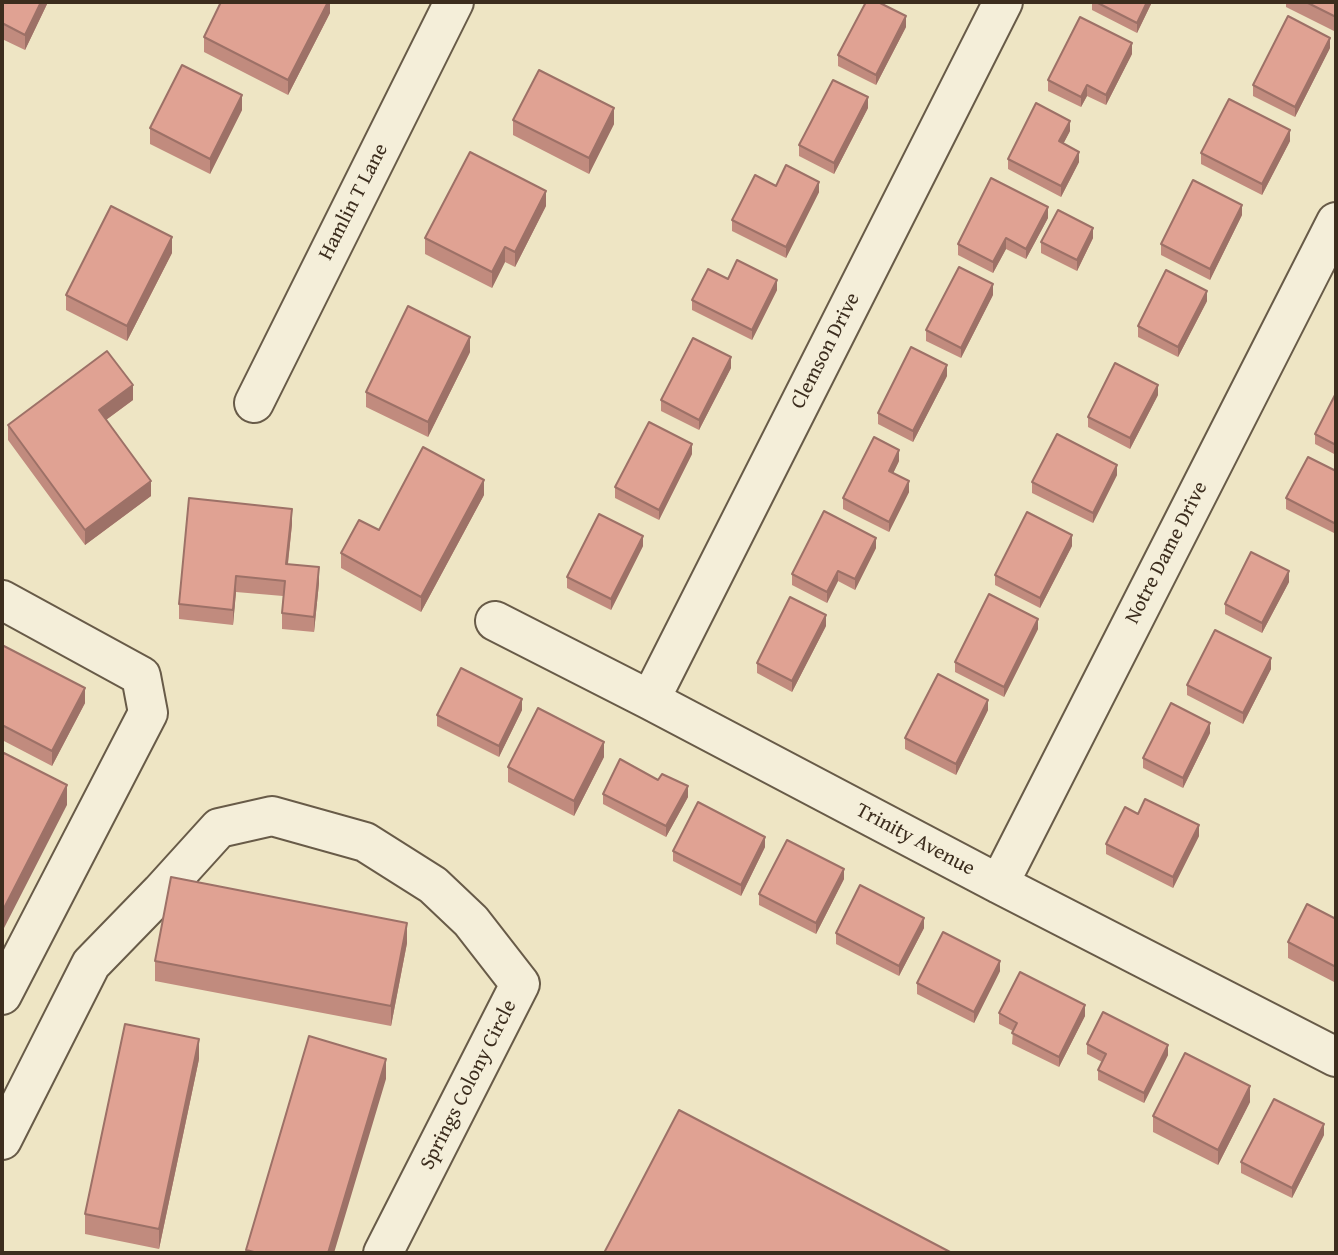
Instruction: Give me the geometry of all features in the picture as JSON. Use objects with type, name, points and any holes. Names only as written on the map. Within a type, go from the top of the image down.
[{"type":"street","name":"Hamlin T Lane","points":[[254,403],[454,2]]},
{"type":"street","name":"Clemson Drive","points":[[650,700],[1003,2]]},
{"type":"street","name":"Notre Dame Drive","points":[[999,884],[1336,222]]},
{"type":"street","points":[[2,600],[142,676],[148,713],[2,995]]},
{"type":"street","name":"Trinity Avenue","points":[[495,621],[1336,1057]]},
{"type":"street","name":"Springs Colony Circle","points":[[2,1140],[90,964],[219,828],[272,816],[365,842],[433,885],[471,921],[520,984],[383,1253]]},
{"type":"building","points":[[2,2],[41,2],[25,35],[2,23]]},
{"type":"building","points":[[221,2],[328,2],[288,80],[204,37]]},
{"type":"building","points":[[866,2],[878,2],[906,16],[876,75],[838,55]]},
{"type":"building","points":[[1096,2],[1147,2],[1137,23]]},
{"type":"building","points":[[1306,2],[1336,2],[1336,17]]},
{"type":"building","points":[[1288,16],[1330,38],[1295,107],[1253,85]]},
{"type":"building","points":[[1080,17],[1132,43],[1106,95],[1087,85],[1081,97],[1048,80]]},
{"type":"building","points":[[182,65],[242,95],[210,159],[150,128]]},
{"type":"building","points":[[539,70],[614,108],[589,158],[513,120]]},
{"type":"building","points":[[833,80],[868,97],[834,163],[799,145]]},
{"type":"building","points":[[1229,99],[1290,130],[1262,184],[1201,153]]},
{"type":"building","points":[[1036,103],[1070,121],[1059,141],[1079,152],[1061,186],[1008,159]]},
{"type":"building","points":[[470,152],[546,191],[515,252],[505,247],[492,272],[425,238]]},
{"type":"building","points":[[786,165],[819,182],[786,247],[732,220],[755,175],[776,186]]},
{"type":"building","points":[[991,178],[1048,207],[1026,249],[1006,238],[993,262],[958,244]]},
{"type":"building","points":[[1193,180],[1242,205],[1210,269],[1161,244]]},
{"type":"building","points":[[111,206],[172,237],[127,326],[66,295]]},
{"type":"building","points":[[1058,210],[1093,228],[1077,260],[1041,242]]},
{"type":"building","points":[[737,260],[777,280],[752,330],[692,300],[708,269],[728,279]]},
{"type":"building","points":[[959,267],[993,284],[961,348],[926,330]]},
{"type":"building","points":[[1166,270],[1207,291],[1178,347],[1138,326]]},
{"type":"building","points":[[408,306],[470,337],[428,422],[366,392]]},
{"type":"building","points":[[693,338],[731,357],[699,420],[661,400]]},
{"type":"building","points":[[911,347],[947,365],[913,431],[878,413]]},
{"type":"building","points":[[107,351],[133,385],[99,410],[151,481],[85,530],[8,425]]},
{"type":"building","points":[[1115,363],[1158,385],[1130,438],[1088,417]]},
{"type":"building","points":[[1336,393],[1336,445],[1315,434]]},
{"type":"building","points":[[649,422],[692,444],[659,510],[615,487]]},
{"type":"building","points":[[1057,434],[1117,465],[1093,513],[1032,482]]},
{"type":"building","points":[[874,437],[899,450],[889,471],[909,481],[889,522],[843,498]]},
{"type":"building","points":[[423,447],[484,480],[421,597],[341,553],[359,520],[379,530]]},
{"type":"building","points":[[1308,457],[1336,471],[1336,524],[1286,498]]},
{"type":"building","points":[[189,498],[292,509],[286,564],[319,567],[314,617],[282,613],[285,581],[236,576],[233,610],[179,604]]},
{"type":"building","points":[[824,511],[876,538],[855,579],[838,571],[827,592],[792,574]]},
{"type":"building","points":[[1027,512],[1072,535],[1040,598],[995,575]]},
{"type":"building","points":[[599,514],[643,536],[611,599],[567,577]]},
{"type":"building","points":[[1251,552],[1289,571],[1262,623],[1225,604]]},
{"type":"building","points":[[989,594],[1038,619],[1004,687],[955,662]]},
{"type":"building","points":[[790,597],[826,615],[792,681],[757,663]]},
{"type":"building","points":[[1215,630],[1271,658],[1243,713],[1187,685]]},
{"type":"building","points":[[2,645],[85,688],[52,751],[2,725]]},
{"type":"building","points":[[461,668],[522,699],[499,746],[437,715]]},
{"type":"building","points":[[938,674],[988,700],[956,764],[905,738]]},
{"type":"building","points":[[1171,703],[1210,723],[1183,778],[1143,758]]},
{"type":"building","points":[[538,708],[604,742],[574,801],[508,767]]},
{"type":"building","points":[[4,753],[67,785],[2,912],[2,757]]},
{"type":"building","points":[[620,759],[658,780],[662,774],[688,786],[666,826],[603,794]]},
{"type":"building","points":[[1145,799],[1199,825],[1173,877],[1106,844],[1125,807],[1138,814]]},
{"type":"building","points":[[698,802],[765,837],[741,885],[673,851]]},
{"type":"building","points":[[787,840],[844,869],[816,923],[759,894]]},
{"type":"building","points":[[171,877],[407,923],[391,1006],[155,961]]},
{"type":"building","points":[[860,885],[924,918],[899,966],[836,933]]},
{"type":"building","points":[[1307,904],[1336,919],[1336,967],[1288,942]]},
{"type":"building","points":[[943,932],[1000,961],[974,1012],[917,983]]},
{"type":"building","points":[[1020,972],[1085,1005],[1059,1057],[1012,1033],[1017,1023],[999,1013]]},
{"type":"building","points":[[1103,1012],[1168,1045],[1144,1093],[1098,1070],[1106,1054],[1087,1044]]},
{"type":"building","points":[[125,1024],[199,1039],[159,1229],[85,1214]]},
{"type":"building","points":[[309,1036],[386,1059],[328,1253],[258,1253],[246,1250]]},
{"type":"building","points":[[1185,1053],[1250,1086],[1218,1150],[1153,1116]]},
{"type":"building","points":[[1274,1099],[1324,1124],[1292,1188],[1241,1162]]},
{"type":"building","points":[[679,1110],[952,1253],[604,1253]]}]
